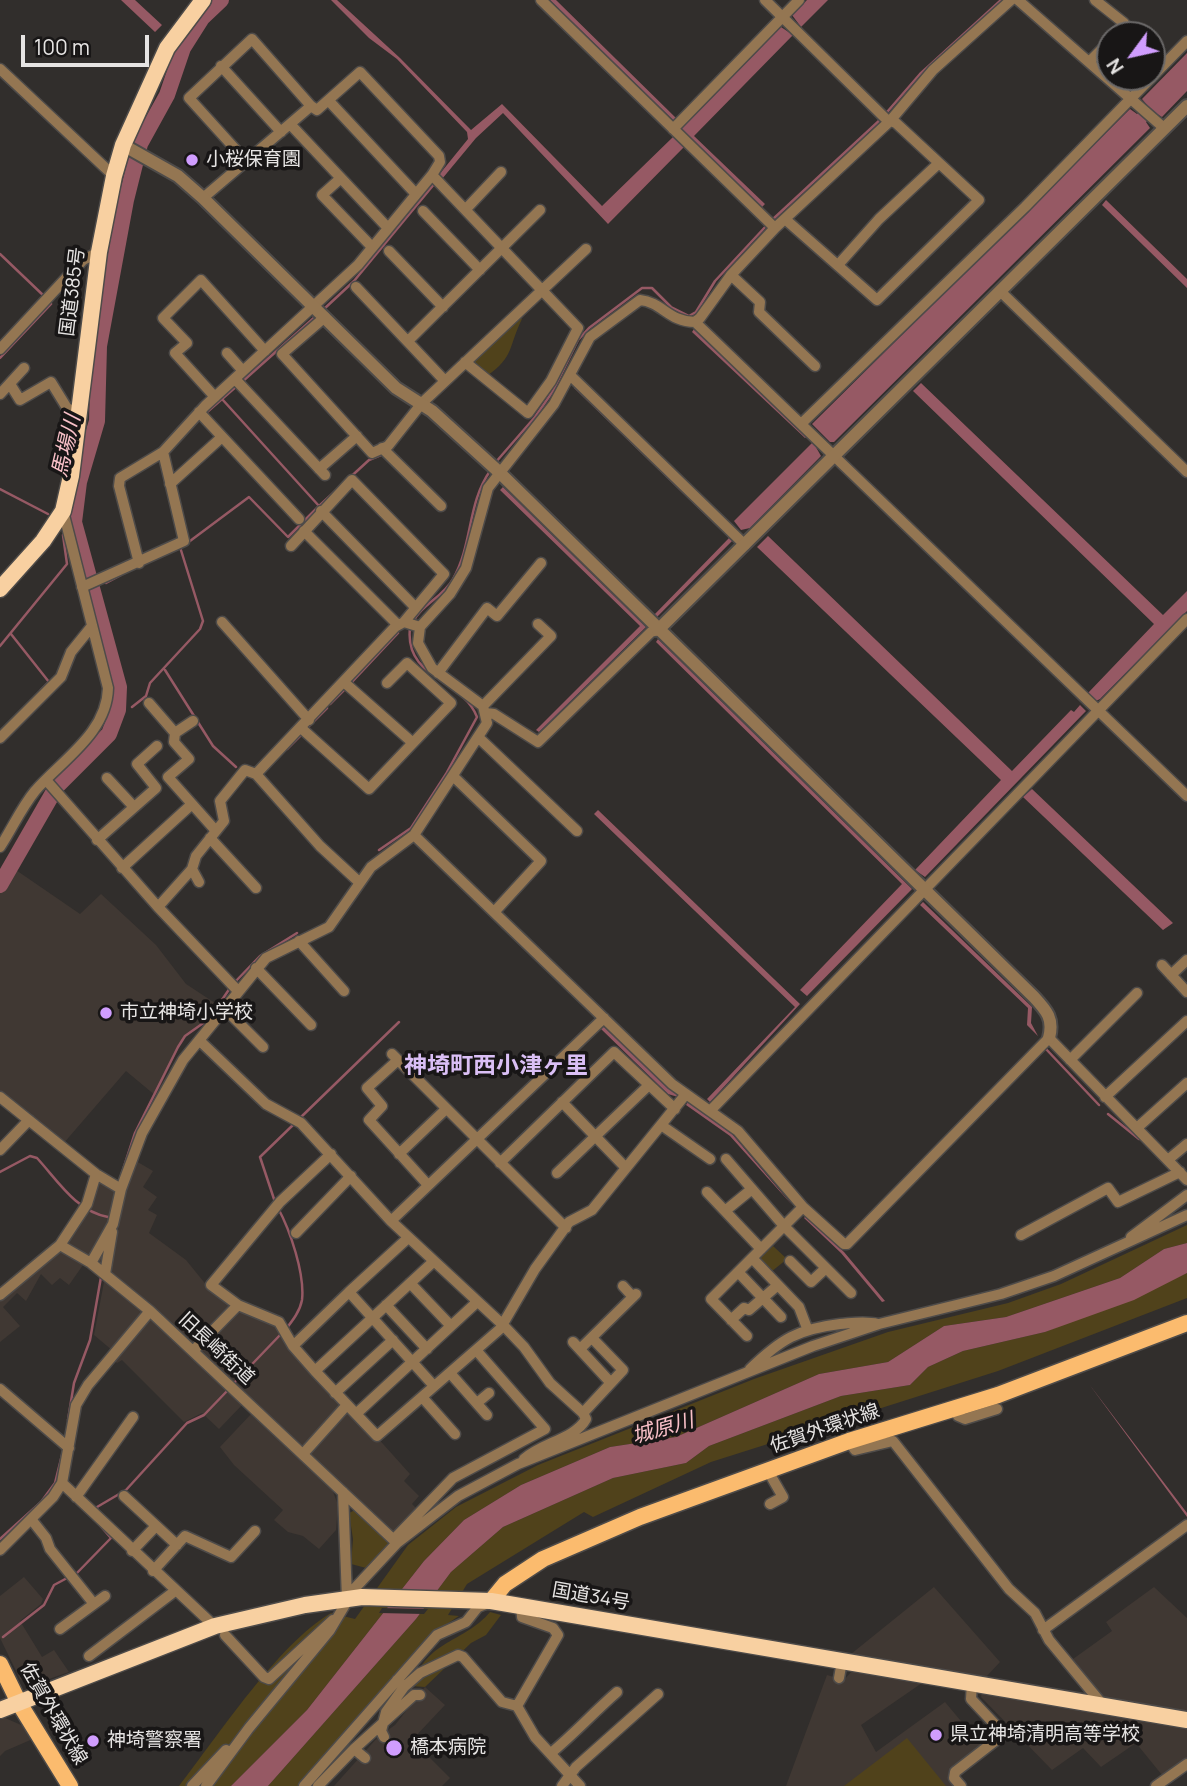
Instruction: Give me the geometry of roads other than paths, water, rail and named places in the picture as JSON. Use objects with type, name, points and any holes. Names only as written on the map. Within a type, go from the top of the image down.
[{"type":"highway","name":"国道385号","points":[[0,589],[43,541],[62,511],[71,476],[99,252],[114,176],[167,48],[203,0]]},
{"type":"highway","name":"国道34号","points":[[0,1710],[215,1626],[271,1612],[350,1603],[467,1599],[1187,1720]]},
{"type":"main road","name":"佐賀外環状線","points":[[491,1601],[505,1584],[543,1559],[674,1511],[768,1471],[849,1441],[998,1395],[1187,1323]]},
{"type":"main road","name":"佐賀外環状線","points":[[0,1664],[66,1785]]},
{"type":"street","points":[[541,0],[771,225]]},
{"type":"street","points":[[765,0],[886,118],[979,200],[877,300],[785,219]]},
{"type":"street","points":[[673,129],[799,0]]},
{"type":"street","points":[[695,322],[771,225],[785,219],[933,70],[1012,0]]},
{"type":"street","points":[[1018,0],[1164,128]]},
{"type":"street","points":[[1095,0],[1123,21]]},
{"type":"street","points":[[247,162],[189,98],[252,38],[317,110],[360,72],[439,156],[440,162],[432,175],[320,312],[282,354],[372,453],[397,436],[404,422],[422,402],[586,249]]},
{"type":"street","points":[[802,424],[1025,207],[1187,41]]},
{"type":"street","points":[[1090,61],[1096,55]]},
{"type":"street","points":[[221,66],[282,132]]},
{"type":"street","points":[[0,69],[114,176]]},
{"type":"street","points":[[329,101],[415,193]]},
{"type":"street","points":[[204,198],[311,106]]},
{"type":"street","points":[[387,683],[407,663],[430,673],[538,742],[745,545],[1187,106]]},
{"type":"street","points":[[290,124],[387,227]]},
{"type":"street","points":[[126,146],[155,160],[204,198],[396,388],[422,402],[494,468],[1050,1015],[1052,1026],[1049,1038],[847,1244],[803,1207],[738,1131],[686,1094],[414,835]]},
{"type":"street","points":[[838,265],[879,219],[939,163]]},
{"type":"street","points":[[466,209],[501,172]]},
{"type":"street","points":[[432,175],[503,246],[578,328],[551,381],[528,413],[465,362]]},
{"type":"street","points":[[341,178],[322,195],[372,247]]},
{"type":"street","points":[[408,341],[540,210]]},
{"type":"street","points":[[423,211],[480,270]]},
{"type":"street","points":[[389,251],[443,307]]},
{"type":"street","points":[[0,349],[83,260],[99,252]]},
{"type":"street","points":[[731,275],[760,302],[759,312],[815,366]]},
{"type":"street","points":[[215,397],[175,353],[187,343],[163,318],[201,280],[265,351]]},
{"type":"street","points":[[356,287],[445,381]]},
{"type":"street","points":[[1000,291],[1187,472]]},
{"type":"street","points":[[256,774],[452,580],[474,543],[484,497],[494,468],[535,431],[571,376],[590,337],[640,300],[653,303],[672,318],[695,322],[1187,796]]},
{"type":"street","points":[[139,563],[119,486],[120,478],[163,452],[202,415],[215,397],[238,382],[243,371],[265,351],[320,312]]},
{"type":"street","points":[[227,353],[243,371]]},
{"type":"street","points":[[0,394],[24,368]]},
{"type":"street","points":[[571,376],[745,545]]},
{"type":"street","points":[[9,384],[20,400],[51,382],[66,408],[79,414]]},
{"type":"street","points":[[238,382],[322,472],[357,436]]},
{"type":"street","points":[[202,415],[299,519]]},
{"type":"street","points":[[170,484],[222,437]]},
{"type":"street","points":[[382,448],[440,506]]},
{"type":"street","points":[[82,587],[184,541],[163,452]]},
{"type":"street","points":[[291,546],[352,480],[452,580]]},
{"type":"street","points":[[0,847],[3,834],[27,803],[97,727],[104,714],[108,688],[62,511]]},
{"type":"street","points":[[321,511],[415,607]]},
{"type":"street","points":[[301,728],[369,789],[451,702],[430,673],[409,624],[304,531]]},
{"type":"street","points":[[430,673],[487,608],[497,616],[541,564]]},
{"type":"street","points":[[409,624],[415,607],[452,580]]},
{"type":"street","points":[[710,1111],[1187,619]]},
{"type":"street","points":[[222,622],[309,720]]},
{"type":"street","points":[[485,709],[551,636],[538,624]]},
{"type":"street","points":[[0,738],[54,686],[61,677],[71,652],[92,626]]},
{"type":"street","points":[[345,683],[413,743]]},
{"type":"street","points":[[149,703],[175,733],[174,742],[189,759],[168,777],[256,888]]},
{"type":"street","points":[[105,1274],[121,1189],[142,1133],[174,1072],[266,958],[329,926],[338,918],[371,867],[414,835],[487,723],[485,709]]},
{"type":"street","points":[[175,733],[192,721]]},
{"type":"street","points":[[478,737],[577,831]]},
{"type":"street","points":[[97,840],[156,788],[137,764],[157,746]]},
{"type":"street","points":[[158,907],[192,869],[195,856],[224,821],[220,801],[245,770],[256,774],[320,846],[359,882]]},
{"type":"street","points":[[453,776],[541,861],[497,909]]},
{"type":"street","points":[[107,778],[134,807]]},
{"type":"street","points":[[46,780],[122,868],[238,991]]},
{"type":"street","points":[[122,868],[192,804]]},
{"type":"street","points":[[192,869],[199,882]]},
{"type":"street","points":[[299,942],[344,991]]},
{"type":"street","points":[[1171,975],[1187,960]]},
{"type":"street","points":[[1162,965],[1187,992]]},
{"type":"street","points":[[256,968],[311,1025]]},
{"type":"street","points":[[1070,1060],[1138,993]]},
{"type":"street","points":[[225,1009],[263,1047]]},
{"type":"street","points":[[391,1221],[604,1018]]},
{"type":"street","points":[[1105,1097],[1187,1021]]},
{"type":"street","points":[[1021,1235],[1108,1188],[1118,1202],[1184,1176],[1049,1038]]},
{"type":"street","points":[[200,1041],[266,1104],[299,1121],[391,1221],[503,1325],[524,1347],[550,1383],[583,1413],[586,1419],[581,1428],[534,1449],[519,1464]]},
{"type":"street","points":[[500,1163],[614,1052],[675,1109]]},
{"type":"street","points":[[428,1185],[369,1120],[382,1105],[367,1088],[395,1057],[445,1110],[566,1228]]},
{"type":"street","points":[[1138,1127],[1187,1083]]},
{"type":"street","points":[[557,1173],[649,1085]]},
{"type":"street","points":[[331,1154],[277,1206],[211,1285],[238,1305],[279,1322],[293,1346],[346,1406],[377,1436],[503,1325],[536,1269],[566,1228],[581,1213],[592,1210],[686,1094]]},
{"type":"street","points":[[0,1097],[96,1174],[121,1189]]},
{"type":"street","points":[[562,1102],[626,1168]]},
{"type":"street","points":[[400,1154],[445,1110]]},
{"type":"street","points":[[0,1150],[29,1120]]},
{"type":"street","points":[[661,1125],[710,1159]]},
{"type":"street","points":[[1170,1159],[1187,1144]]},
{"type":"street","points":[[726,1159],[784,1226],[851,1293]]},
{"type":"street","points":[[0,1295],[60,1245],[85,1208],[96,1174]]},
{"type":"street","points":[[296,1233],[351,1176]]},
{"type":"street","points":[[725,1211],[752,1189]]},
{"type":"street","points":[[707,1192],[761,1249]]},
{"type":"street","points":[[1117,1248],[1187,1195]]},
{"type":"street","points":[[747,1336],[711,1299],[803,1207]]},
{"type":"street","points":[[206,1786],[397,1543],[458,1496],[519,1464],[747,1372],[879,1324],[1000,1294],[1054,1276],[1187,1214]]},
{"type":"street","points":[[91,1263],[113,1224]]},
{"type":"street","points":[[293,1346],[408,1238]]},
{"type":"street","name":"旧長崎街道","points":[[60,1245],[91,1263],[150,1311],[397,1543]]},
{"type":"street","points":[[752,1258],[799,1307],[807,1328]]},
{"type":"street","points":[[790,1261],[811,1282],[825,1268]]},
{"type":"street","points":[[315,1371],[433,1262]]},
{"type":"street","points":[[738,1272],[781,1317]]},
{"type":"street","points":[[410,1283],[451,1326]]},
{"type":"street","points":[[731,1320],[744,1308],[749,1310],[778,1285]]},
{"type":"street","points":[[611,1383],[576,1345],[592,1338],[635,1296],[623,1286]]},
{"type":"street","points":[[349,1292],[435,1386]]},
{"type":"street","points":[[356,1414],[477,1302]]},
{"type":"street","points":[[193,1351],[238,1305]]},
{"type":"street","points":[[386,1305],[428,1349]]},
{"type":"street","points":[[0,1550],[62,1483],[65,1445],[76,1405],[88,1385],[150,1311]]},
{"type":"street","points":[[747,1372],[769,1351],[807,1328],[868,1321],[879,1324]]},
{"type":"street","points":[[583,1413],[623,1370],[592,1338]]},
{"type":"street","points":[[335,1393],[393,1340]]},
{"type":"street","points":[[397,1543],[397,1535],[453,1478],[545,1429],[476,1350]]},
{"type":"street","points":[[450,1373],[487,1415]]},
{"type":"street","points":[[0,1390],[65,1445]]},
{"type":"street","points":[[477,1403],[489,1393]]},
{"type":"street","points":[[422,1397],[455,1434]]},
{"type":"street","points":[[303,1454],[346,1406]]},
{"type":"street","points":[[954,1409],[958,1416],[965,1419],[997,1409]]},
{"type":"street","points":[[76,1497],[133,1417]]},
{"type":"street","points":[[849,1441],[855,1450],[893,1441],[1009,1590],[1035,1614],[1043,1630],[1102,1704]]},
{"type":"street","points":[[768,1471],[783,1497],[770,1504]]},
{"type":"street","points":[[62,1483],[209,1621]]},
{"type":"street","points":[[343,1492],[350,1603]]},
{"type":"street","points":[[124,1496],[177,1545]]},
{"type":"street","points":[[31,1519],[94,1604]]},
{"type":"street","points":[[132,1551],[156,1525]]},
{"type":"street","points":[[1043,1630],[1187,1525]]},
{"type":"street","points":[[153,1571],[185,1536],[231,1557],[255,1531]]},
{"type":"street","points":[[89,1656],[175,1591]]},
{"type":"street","points":[[60,1629],[105,1596]]},
{"type":"street","points":[[305,1786],[401,1684],[437,1635],[466,1622],[478,1607],[491,1601]]},
{"type":"street","points":[[225,1635],[264,1677],[269,1679],[350,1603]]},
{"type":"street","points":[[517,1706],[558,1635],[553,1628],[522,1617],[521,1606]]},
{"type":"street","points":[[384,1737],[382,1726],[386,1712],[401,1684],[458,1656],[463,1657],[502,1702],[517,1706],[535,1737],[580,1786]]},
{"type":"street","points":[[839,1678],[842,1661]]},
{"type":"street","points":[[961,1786],[954,1778],[955,1772],[1004,1734],[971,1699],[972,1683]]},
{"type":"street","points":[[551,1753],[589,1721],[617,1692]]},
{"type":"street","points":[[562,1786],[576,1767],[658,1694]]},
{"type":"street","points":[[318,1786],[414,1695],[420,1695]]},
{"type":"street","points":[[192,1786],[249,1728]]},
{"type":"street","points":[[354,1749],[365,1758]]},
{"type":"street","points":[[1156,1786],[1187,1764]]},
{"type":"waterway","name":"馬場川","points":[[0,885],[57,786],[109,734],[118,710],[119,687],[74,522],[79,482],[97,421],[99,346],[126,200],[140,144],[167,95],[183,48],[202,18],[221,0]]},
{"type":"waterway","points":[[772,220],[881,119],[920,74],[1001,0]]},
{"type":"waterway","points":[[324,309],[354,281],[435,183]]},
{"type":"waterway","points":[[495,463],[535,417],[553,391],[578,340],[589,328],[642,288],[652,288],[671,307],[689,316],[696,312],[715,281],[767,225]]},
{"type":"waterway","points":[[0,254],[44,296]]},
{"type":"waterway","points":[[0,358],[51,304]]},
{"type":"waterway","points":[[243,381],[316,316]]},
{"type":"waterway","points":[[206,413],[238,385]]},
{"type":"waterway","points":[[222,399],[319,506],[369,460],[381,455]]},
{"type":"waterway","points":[[413,622],[453,579],[464,552],[477,497],[490,471]]},
{"type":"waterway","points":[[0,489],[48,514]]},
{"type":"waterway","points":[[190,541],[249,497],[288,537],[318,507]]},
{"type":"waterway","points":[[0,646],[67,564],[63,535]]},
{"type":"waterway","points":[[132,707],[146,696],[150,683],[200,629],[203,621],[180,547]]},
{"type":"waterway","points":[[106,583],[121,575]]},
{"type":"waterway","points":[[379,850],[411,828],[446,774],[477,717],[460,694],[425,669],[416,658],[411,645],[410,628]]},
{"type":"waterway","points":[[352,682],[398,633]]},
{"type":"waterway","points":[[11,634],[49,682],[41,690]]},
{"type":"waterway","points":[[165,670],[213,746],[236,767]]},
{"type":"waterway","points":[[330,704],[344,690]]},
{"type":"waterway","points":[[307,728],[327,708]]},
{"type":"waterway","points":[[287,749],[301,735]]},
{"type":"waterway","points":[[234,983],[260,956],[297,933]]},
{"type":"waterway","points":[[120,1179],[135,1133],[178,1047],[185,1036],[209,1019],[230,988]]},
{"type":"waterway","points":[[299,1119],[399,1022]]},
{"type":"waterway","points":[[1045,1048],[1099,1105]]},
{"type":"waterway","points":[[1108,1114],[1139,1139]]},
{"type":"waterway","points":[[275,1202],[260,1157],[294,1124]]},
{"type":"waterway","points":[[0,1172],[30,1156],[37,1158],[77,1202],[108,1217]]},
{"type":"waterway","points":[[278,1208],[296,1252],[302,1289],[300,1308],[286,1329]]},
{"type":"waterway","points":[[68,1420],[74,1383],[90,1340],[101,1277]]},
{"type":"waterway","points":[[235,1382],[281,1334]]},
{"type":"waterway","points":[[97,1512],[97,1507],[126,1490],[187,1423],[204,1415],[228,1390]]},
{"type":"waterway","points":[[0,1539],[41,1502],[55,1483],[64,1447]]},
{"type":"waterway","points":[[75,1575],[111,1538],[97,1522]]},
{"type":"waterway","points":[[3,1637],[44,1605],[54,1585],[69,1577]]},
{"type":"place","name":"小桜保育園","points":[[192,160]]},
{"type":"place","name":"市立神埼小学校","points":[[106,1013]]},
{"type":"place","name":"県立神埼清明高等学校","points":[[936,1735]]},
{"type":"place","name":"神埼警察署","points":[[93,1741]]},
{"type":"place","name":"橋本病院","points":[[394,1748]]},
{"type":"district","name":"神埼町西小津ヶ里","points":[[496,1067]]},
{"type":"water label","name":"城原川","points":[[663,1429]]}]
